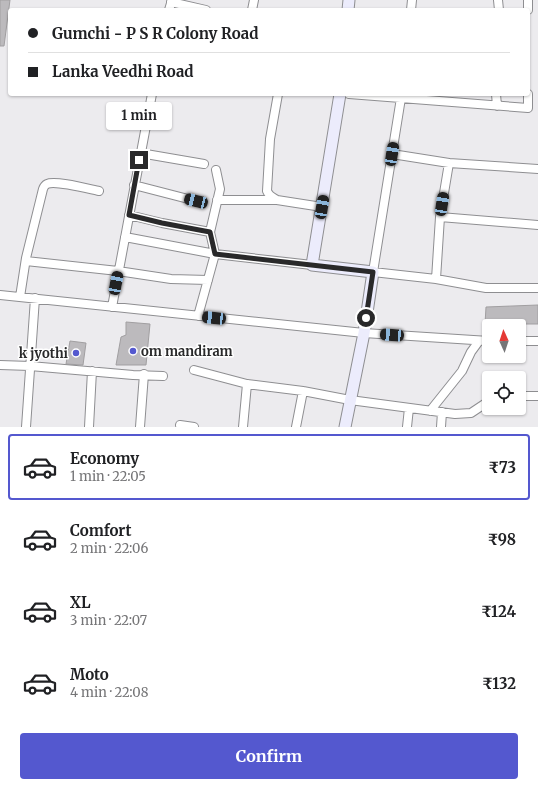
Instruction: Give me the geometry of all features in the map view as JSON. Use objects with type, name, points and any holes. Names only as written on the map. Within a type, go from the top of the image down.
[{"type":"street","points":[[171,4],[194,8]]},
{"type":"street","points":[[112,307],[152,96]]},
{"type":"street","points":[[277,200],[268,194],[266,187],[270,139],[278,96]]},
{"type":"street","points":[[312,265],[340,96]]},
{"type":"street","points":[[376,96],[528,108],[528,96]]},
{"type":"street","points":[[496,96],[497,106]]},
{"type":"street","points":[[346,427],[364,333],[401,98]]},
{"type":"street","points":[[140,153],[204,164]]},
{"type":"street","points":[[392,154],[449,163],[538,169]]},
{"type":"street","points":[[436,279],[440,217],[449,163]]},
{"type":"street","points":[[198,316],[215,254],[210,232],[220,189],[216,170]]},
{"type":"street","points":[[20,297],[26,261],[43,188],[45,185],[56,183],[99,191]]},
{"type":"street","points":[[134,185],[196,201]]},
{"type":"street","points":[[217,200],[277,200],[322,207]]},
{"type":"street","points":[[129,215],[210,232]]},
{"type":"street","points":[[440,217],[538,225]]},
{"type":"street","points":[[125,237],[215,254],[436,279],[486,288],[538,288]]},
{"type":"street","points":[[26,261],[118,271],[171,279],[208,280]]},
{"type":"street","points":[[0,295],[364,333],[479,341]]},
{"type":"street","points":[[26,427],[35,298]]},
{"type":"street","points":[[430,411],[462,371],[471,352],[479,341]]},
{"type":"street","points":[[526,341],[538,341]]},
{"type":"street","points":[[0,365],[163,376]]},
{"type":"street","points":[[194,370],[247,384],[430,411],[455,414],[471,413],[482,406]]},
{"type":"street","points":[[89,427],[92,371]]},
{"type":"street","points":[[140,427],[144,374]]},
{"type":"street","points":[[243,427],[247,384]]},
{"type":"street","points":[[296,427],[303,392]]},
{"type":"street","points":[[526,396],[538,396]]},
{"type":"street","points":[[407,427],[409,408]]},
{"type":"street","points":[[441,427],[442,412]]},
{"type":"street","points":[[180,425],[194,427]]},
{"type":"building","points":[[0,0],[10,0],[4,46],[0,46]]},
{"type":"building","points":[[538,305],[538,324],[526,324],[526,319],[485,319],[486,307]]},
{"type":"building","name":"om mandiram","points":[[126,322],[150,324],[146,365],[116,365],[121,337],[126,335]]},
{"type":"building","name":"k jyothi","points":[[70,341],[86,343],[83,365],[66,364]]},
{"type":"place","name":"om mandiram","points":[[133,351]]},
{"type":"place","name":"k jyothi","points":[[76,353]]},
{"type":"route","points":[[139,160],[129,215],[210,232],[215,254],[373,272],[366,318]]}]
